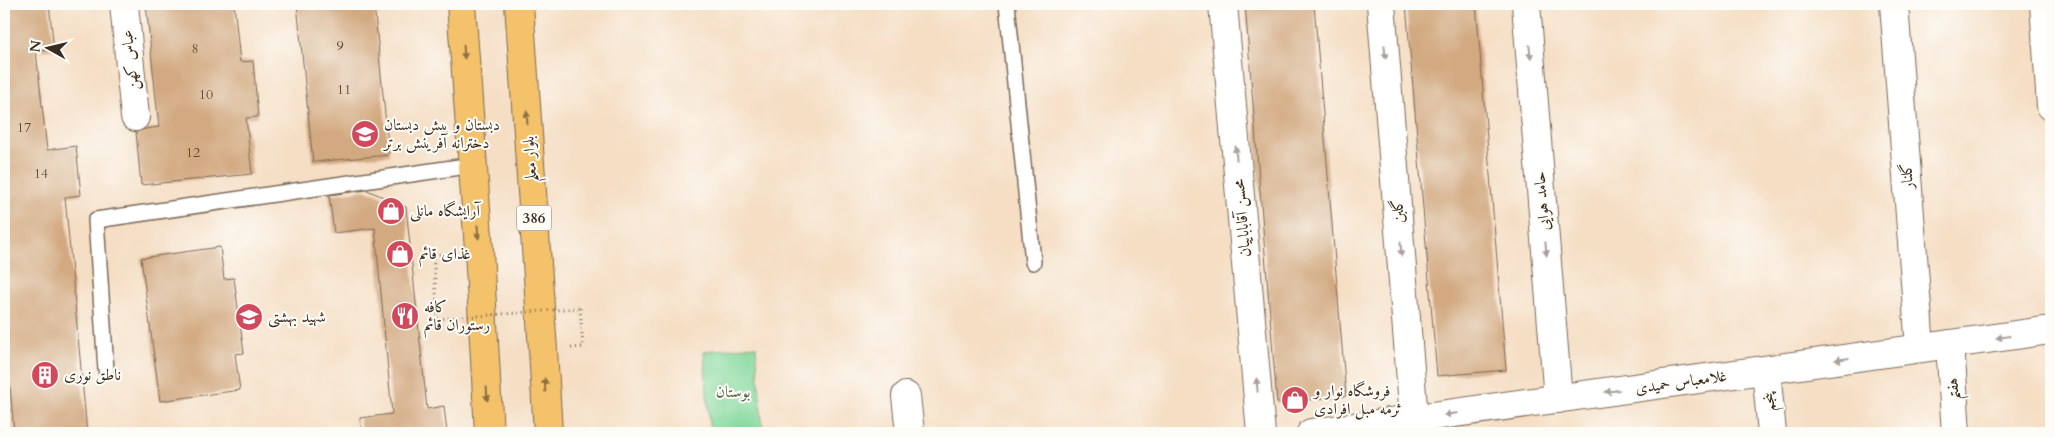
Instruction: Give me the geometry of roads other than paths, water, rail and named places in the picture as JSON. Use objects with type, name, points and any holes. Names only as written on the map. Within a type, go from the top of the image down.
[{"type":"main road","points":[[461,4],[479,250],[489,433]]},
{"type":"main road","name":"بلوار معلم","points":[[518,4],[548,433]]},
{"type":"street","name":"عباس کهن","points":[[124,4],[135,117]]},
{"type":"street","name":"محسن آقاباباییان","points":[[1223,4],[1261,433]]},
{"type":"street","name":"گلبن","points":[[1381,4],[1414,419]]},
{"type":"street","name":"حامد هوایی","points":[[1526,4],[1558,399]]},
{"type":"street","name":"گلنار","points":[[1894,4],[1920,348]]},
{"type":"street","points":[[2044,4],[2051,106]]},
{"type":"street","name":"غلامعباس حمیدی","points":[[1312,433],[2051,330]]},
{"type":"street","name":"هفتم","points":[[1950,344],[1956,433]]},
{"type":"street","name":"پنجم","points":[[1766,370],[1772,433]]},
{"type":"street","points":[[906,396],[910,433]]},
{"type":"lane","points":[[1007,4],[1033,262]]},
{"type":"lane","points":[[106,370],[96,220],[473,165]]},
{"type":"place","name":"دبستان و پیش دبستان دخترانه آفرینش برتر","points":[[365,134]]},
{"type":"place","name":"آرایشگاه مانلی","points":[[391,211]]},
{"type":"place","name":"غذای قائم","points":[[400,254]]},
{"type":"place","name":"کافه رستوران قائم","points":[[405,316]]},
{"type":"place","name":"شهید بهشتی","points":[[249,317]]},
{"type":"place","name":"ناطق نوری","points":[[45,375]]},
{"type":"place","name":"فروشگاه نوار و ثرمه مبل افرادی","points":[[1295,400]]},
{"type":"park label","name":"بوستان","points":[[733,392]]}]
